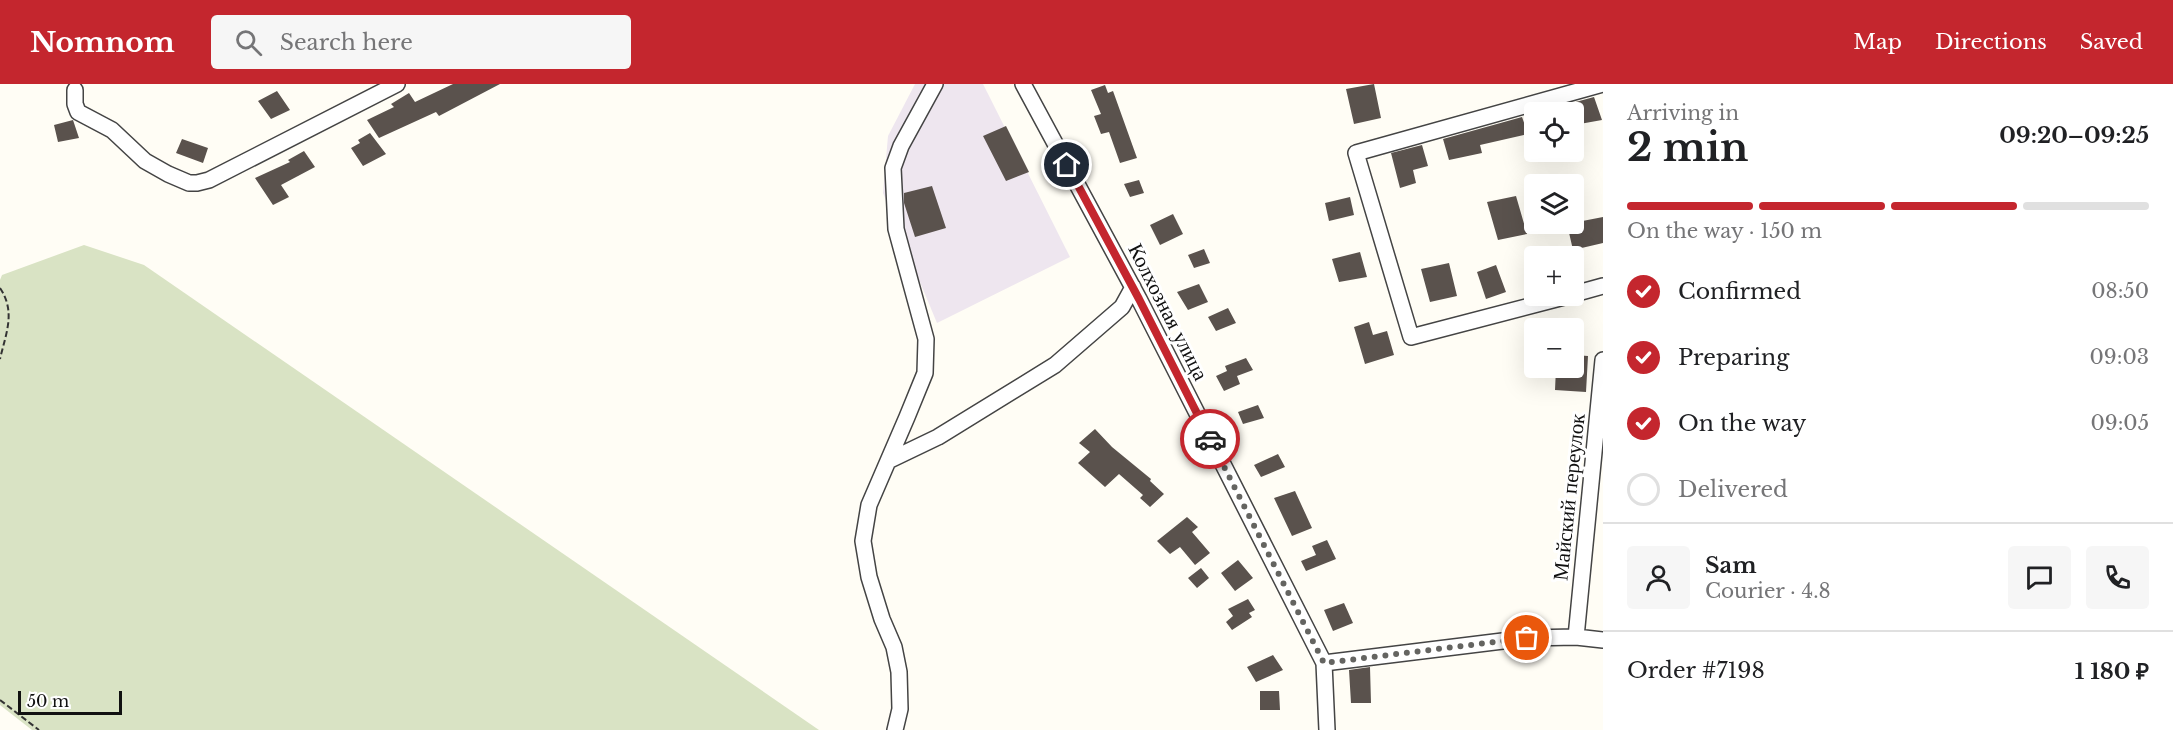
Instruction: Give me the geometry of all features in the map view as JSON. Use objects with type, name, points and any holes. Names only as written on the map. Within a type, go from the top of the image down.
[{"type":"street","points":[[75,90],[75,104],[78,112],[112,130],[145,161],[181,180],[197,183],[209,180],[397,84]]},
{"type":"street","points":[[895,730],[900,709],[899,672],[894,647],[882,619],[869,577],[863,542],[869,505],[925,373],[926,339],[896,229],[893,168],[901,146],[935,84]]},
{"type":"street","name":"Колхозная улица","points":[[1023,84],[1132,287],[1324,663],[1327,730]]},
{"type":"street","points":[[1531,306],[1411,338],[1356,153],[1603,84]]},
{"type":"street","points":[[1584,291],[1603,286]]},
{"type":"street","points":[[888,461],[938,437],[1055,365],[1122,307],[1132,287]]},
{"type":"street","name":"Майский переулок","points":[[1576,637],[1603,360]]},
{"type":"street","points":[[1324,663],[1527,638],[1576,637],[1603,640]]},
{"type":"path","points":[[0,288],[6,297],[10,315],[0,359]]},
{"type":"path","points":[[0,700],[39,730]]},
{"type":"shaded area","points":[[915,84],[983,84],[1070,257],[937,323],[883,193],[888,136]]},
{"type":"green space","points":[[84,245],[144,265],[819,730],[32,730],[0,705],[0,280],[2,275]]},
{"type":"building","points":[[453,84],[500,84],[439,116],[436,112],[379,138],[367,120],[394,107],[391,104],[409,93],[415,102]]},
{"type":"building","points":[[1374,84],[1381,118],[1354,124],[1346,89]]},
{"type":"building","points":[[1105,85],[1108,93],[1113,91],[1137,158],[1120,163],[1109,132],[1101,134],[1094,116],[1101,114],[1091,90]]},
{"type":"building","points":[[277,91],[290,110],[271,119],[258,101]]},
{"type":"building","points":[[1594,97],[1602,120],[1584,123],[1584,102],[1576,102]]},
{"type":"building","points":[[1522,117],[1524,123],[1524,135],[1480,145],[1482,153],[1449,160],[1443,139]]},
{"type":"building","points":[[73,120],[79,138],[58,142],[54,125]]},
{"type":"building","points":[[1006,126],[1029,172],[1006,181],[983,136]]},
{"type":"building","points":[[370,133],[386,154],[363,166],[351,148],[360,143],[358,140]]},
{"type":"building","points":[[182,139],[208,148],[203,163],[176,153]]},
{"type":"building","points":[[1422,145],[1428,166],[1413,170],[1416,183],[1400,188],[1391,153]]},
{"type":"building","points":[[304,151],[315,167],[281,185],[289,197],[273,205],[255,178],[290,162],[288,160]]},
{"type":"building","points":[[1139,180],[1144,193],[1130,197],[1124,184]]},
{"type":"building","points":[[932,186],[946,228],[915,237],[904,203],[904,193]]},
{"type":"building","points":[[1516,196],[1524,224],[1524,234],[1527,234],[1498,240],[1487,202]]},
{"type":"building","points":[[1350,197],[1354,215],[1329,221],[1325,203]]},
{"type":"building","points":[[1173,214],[1183,234],[1160,245],[1150,225]]},
{"type":"building","points":[[1603,217],[1603,243],[1584,247],[1572,246],[1569,234],[1584,234],[1584,221]]},
{"type":"building","points":[[1204,249],[1210,263],[1194,268],[1188,255]]},
{"type":"building","points":[[1360,252],[1367,277],[1339,282],[1332,259]]},
{"type":"building","points":[[1449,263],[1457,296],[1430,302],[1421,269]]},
{"type":"building","points":[[1496,265],[1506,292],[1486,299],[1477,272]]},
{"type":"building","points":[[1199,284],[1208,302],[1188,310],[1177,292]]},
{"type":"building","points":[[1228,308],[1236,323],[1216,331],[1208,317]]},
{"type":"building","points":[[1369,322],[1373,335],[1387,331],[1394,355],[1365,364],[1354,327]]},
{"type":"building","points":[[1584,356],[1588,356],[1586,392],[1555,390],[1556,378],[1584,378]]},
{"type":"building","points":[[1246,358],[1253,370],[1237,376],[1240,384],[1224,391],[1216,376],[1227,371],[1225,366]]},
{"type":"building","points":[[1258,405],[1264,418],[1243,424],[1238,412]]},
{"type":"building","points":[[1095,429],[1112,447],[1151,479],[1150,481],[1164,494],[1150,507],[1140,498],[1143,495],[1119,474],[1105,487],[1078,463],[1090,452],[1079,443]]},
{"type":"building","points":[[1278,454],[1285,467],[1261,477],[1254,465]]},
{"type":"building","points":[[1295,491],[1312,528],[1292,536],[1274,498]]},
{"type":"building","points":[[1187,517],[1198,527],[1192,532],[1210,553],[1195,565],[1180,547],[1170,554],[1157,541]]},
{"type":"building","points":[[1327,540],[1336,559],[1306,571],[1301,561],[1316,555],[1312,546]]},
{"type":"building","points":[[1238,560],[1253,578],[1235,591],[1221,573]]},
{"type":"building","points":[[1201,568],[1209,578],[1197,588],[1188,578]]},
{"type":"building","points":[[1248,599],[1255,610],[1249,613],[1252,617],[1232,630],[1226,622],[1233,616],[1228,609]]},
{"type":"building","points":[[1344,603],[1353,623],[1333,631],[1324,610]]},
{"type":"building","points":[[1273,655],[1283,670],[1256,682],[1247,667]]},
{"type":"building","points":[[1370,667],[1371,703],[1351,703],[1349,670]]},
{"type":"building","points":[[1260,691],[1279,691],[1280,710],[1260,710]]},
{"type":"way so far","points":[[1210,439],[1324,663],[1527,638]]},
{"type":"route","points":[[1067,165],[1139,299],[1210,439]]}]
